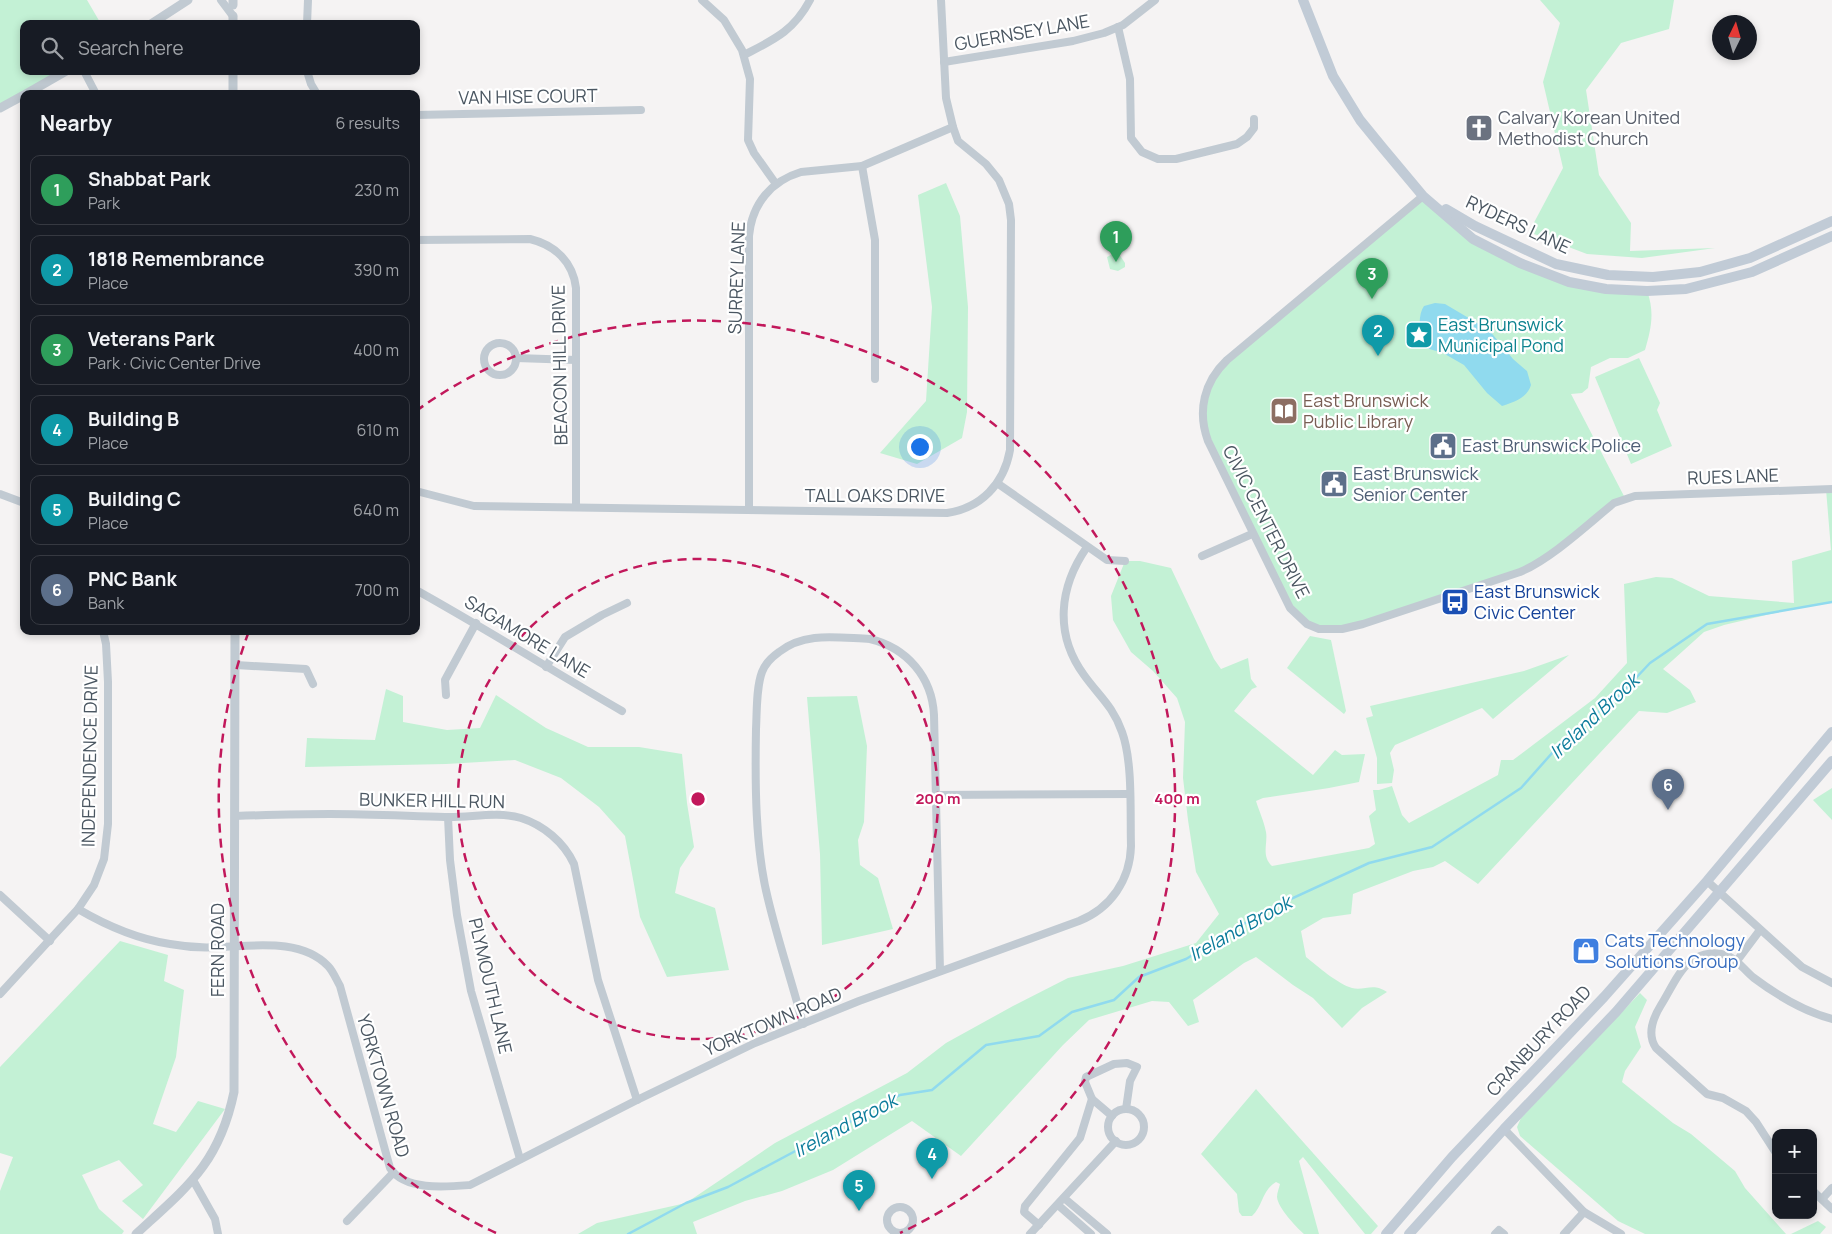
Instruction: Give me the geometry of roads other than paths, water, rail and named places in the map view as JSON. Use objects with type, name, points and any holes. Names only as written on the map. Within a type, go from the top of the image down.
[{"type":"main road","name":"RYDERS LANE","points":[[1303,0],[1332,76],[1360,120],[1423,196],[1473,239],[1520,263],[1568,282],[1606,289],[1647,292],[1686,290],[1752,272],[1832,236]]},
{"type":"main road","name":"RYDERS LANE","points":[[1423,196],[1475,226],[1556,264],[1608,275],[1653,277],[1700,272],[1750,258],[1832,221]]},
{"type":"main road","name":"CRANBURY ROAD","points":[[1386,1234],[1458,1151],[1600,1000],[1706,881],[1832,732]]},
{"type":"main road","name":"CRANBURY ROAD","points":[[1409,1234],[1504,1129],[1616,1012],[1832,761]]},
{"type":"street","points":[[156,20],[188,0]]},
{"type":"street","points":[[221,0],[233,20]]},
{"type":"street","points":[[307,20],[308,0]]},
{"type":"street","points":[[702,0],[716,11],[727,24],[744,54],[750,78],[748,140],[754,153],[776,184]]},
{"type":"street","points":[[744,54],[771,41],[790,28],[800,18],[810,0]]},
{"type":"street","name":"TALL OAKS DRIVE","points":[[420,492],[474,506],[947,513],[962,510],[975,504],[987,495],[998,483],[1007,464],[1010,450],[1011,220],[1009,204],[999,180],[986,164],[958,141],[953,127],[946,98],[941,0]]},
{"type":"street","name":"GUERNSEY LANE","points":[[944,62],[1073,41],[1118,27],[1146,3],[1155,0]]},
{"type":"street","points":[[233,2],[233,20]]},
{"type":"street","points":[[1118,27],[1130,79],[1131,138],[1142,152],[1158,159],[1176,158],[1237,144],[1247,137],[1254,128],[1254,119]]},
{"type":"street","points":[[32,90],[59,75]]},
{"type":"street","points":[[86,75],[94,90]]},
{"type":"street","points":[[232,75],[232,90]]},
{"type":"street","points":[[308,75],[315,90]]},
{"type":"street","points":[[0,108],[20,97]]},
{"type":"street","name":"VAN HISE COURT","points":[[420,115],[641,110]]},
{"type":"street","name":"SURREY LANE","points":[[749,510],[749,236],[756,208],[764,196],[786,177],[801,172],[862,166],[953,127]]},
{"type":"street","points":[[862,166],[875,240],[876,379]]},
{"type":"street","name":"CIVIC CENTER DRIVE","points":[[1423,196],[1227,360],[1208,385],[1203,406],[1206,434],[1252,534],[1294,612],[1307,624],[1319,629],[1342,629],[1472,589],[1531,568],[1614,504],[1635,496]]},
{"type":"street","name":"BEACON HILL DRIVE","points":[[420,240],[530,239],[546,244],[567,262],[575,283],[576,507]]},
{"type":"street","points":[[499,343],[509,346],[516,358],[513,369],[500,376],[490,373],[483,360],[486,350],[490,346],[499,343]]},
{"type":"street","points":[[516,358],[576,360]]},
{"type":"street","points":[[998,483],[1086,547],[1107,560],[1124,562]]},
{"type":"street","name":"RUES LANE","points":[[1635,496],[1832,489]]},
{"type":"street","points":[[0,494],[20,502]]},
{"type":"street","points":[[1202,556],[1252,534]]},
{"type":"street","name":"YORKTOWN ROAD","points":[[78,909],[115,928],[146,939],[194,947],[277,945],[292,947],[322,960],[330,968],[340,986],[390,1168],[393,1173],[397,1177],[419,1185],[441,1188],[470,1184],[755,1043],[940,971],[1079,921],[1094,914],[1107,903],[1122,884],[1130,860],[1128,756],[1119,722],[1107,702],[1090,684],[1078,666],[1066,635],[1063,613],[1066,591],[1072,570],[1086,547]]},
{"type":"street","name":"SAGAMORE LANE","points":[[420,592],[476,623],[546,667],[622,711]]},
{"type":"street","points":[[546,667],[565,637],[627,603]]},
{"type":"street","points":[[446,695],[445,680],[476,623]]},
{"type":"street","name":"INDEPENDENCE DRIVE","points":[[0,994],[78,909],[88,896],[100,872],[108,832],[108,682],[105,635]]},
{"type":"street","name":"FERN ROAD","points":[[136,1234],[194,1180],[209,1160],[228,1119],[234,1092],[235,635]]},
{"type":"street","points":[[804,1024],[767,898],[756,794],[757,704],[761,673],[779,652],[790,644],[803,639],[818,637],[870,639],[886,644],[907,657],[923,676],[932,699],[940,971]]},
{"type":"street","points":[[236,665],[306,669],[313,684]]},
{"type":"street","points":[[936,795],[1129,794]]},
{"type":"street","name":"BUNKER HILL RUN","points":[[235,816],[331,814],[448,817],[506,815],[521,818],[544,830],[570,854],[574,864],[598,980],[637,1100]]},
{"type":"street","name":"PLYMOUTH LANE","points":[[448,817],[450,860],[457,915],[472,991],[520,1159]]},
{"type":"street","points":[[1706,881],[1802,967],[1832,983]]},
{"type":"street","points":[[0,896],[50,941]]},
{"type":"street","points":[[1736,962],[1760,930]]},
{"type":"street","points":[[1772,1147],[1756,1122],[1746,1112],[1723,1098],[1708,1094],[1653,1044],[1651,1033],[1654,1018],[1683,970],[1690,962],[1711,953],[1726,955],[1770,990],[1789,1002],[1832,1019]]},
{"type":"street","points":[[1112,1116],[1092,1099],[1085,1082],[1089,1074],[1114,1064],[1127,1062],[1137,1067],[1130,1081],[1126,1109]]},
{"type":"street","points":[[1039,1225],[1024,1212],[1025,1206],[1080,1138],[1092,1099]]},
{"type":"street","points":[[1126,1109],[1138,1113],[1144,1123],[1142,1135],[1134,1143],[1127,1145],[1116,1141],[1109,1132],[1109,1121],[1112,1116],[1126,1109]]},
{"type":"street","points":[[1504,1129],[1584,1212],[1621,1234]]},
{"type":"street","points":[[1030,1234],[1116,1141]]},
{"type":"street","points":[[347,1221],[393,1173]]},
{"type":"street","points":[[194,1180],[215,1219],[218,1234]]},
{"type":"street","points":[[1822,1199],[1832,1188]]},
{"type":"street","points":[[1817,1195],[1832,1210]]},
{"type":"street","points":[[1064,1198],[1107,1234]]},
{"type":"street","points":[[1058,1205],[1091,1234]]},
{"type":"street","points":[[1564,1234],[1584,1212]]},
{"type":"street","points":[[910,1229],[918,1234]]},
{"type":"street","points":[[1495,1234],[1499,1230],[1504,1234]]},
{"type":"water","name":"East Brunswick Municipal Pond","points":[[1435,303],[1445,304],[1489,330],[1513,359],[1527,371],[1531,385],[1523,396],[1502,406],[1487,393],[1464,365],[1443,353],[1426,348],[1420,333],[1420,315],[1424,306]]},
{"type":"waterway","name":"Ireland Brook","points":[[628,1234],[686,1203],[728,1187],[900,1095],[932,1090],[986,1045],[1039,1036],[1072,1012],[1114,1000],[1139,977],[1186,959],[1267,910],[1369,863],[1432,847],[1521,788],[1569,734],[1617,698],[1650,663],[1707,624],[1832,602]]},
{"type":"place","name":"Calvary Korean United Methodist Church","points":[[1479,128]]},
{"type":"place","name":"Shabbat Park","points":[[1116,262]]},
{"type":"place","name":"Veterans Park","points":[[1372,299]]},
{"type":"place","name":"East Brunswick Municipal Pond","points":[[1419,335]]},
{"type":"place","name":"1818 Remembrance","points":[[1378,356]]},
{"type":"place","name":"East Brunswick Public Library","points":[[1284,411]]},
{"type":"place","name":"East Brunswick Police","points":[[1443,446]]},
{"type":"place","name":"East Brunswick Senior Center","points":[[1334,484]]},
{"type":"place","name":"East Brunswick Civic Center","points":[[1455,602]]},
{"type":"place","name":"PNC Bank","points":[[1668,810]]},
{"type":"place","name":"Cats Technology Solutions Group","points":[[1586,951]]},
{"type":"place","name":"Building B","points":[[932,1179]]},
{"type":"place","name":"Building C","points":[[859,1211]]}]
